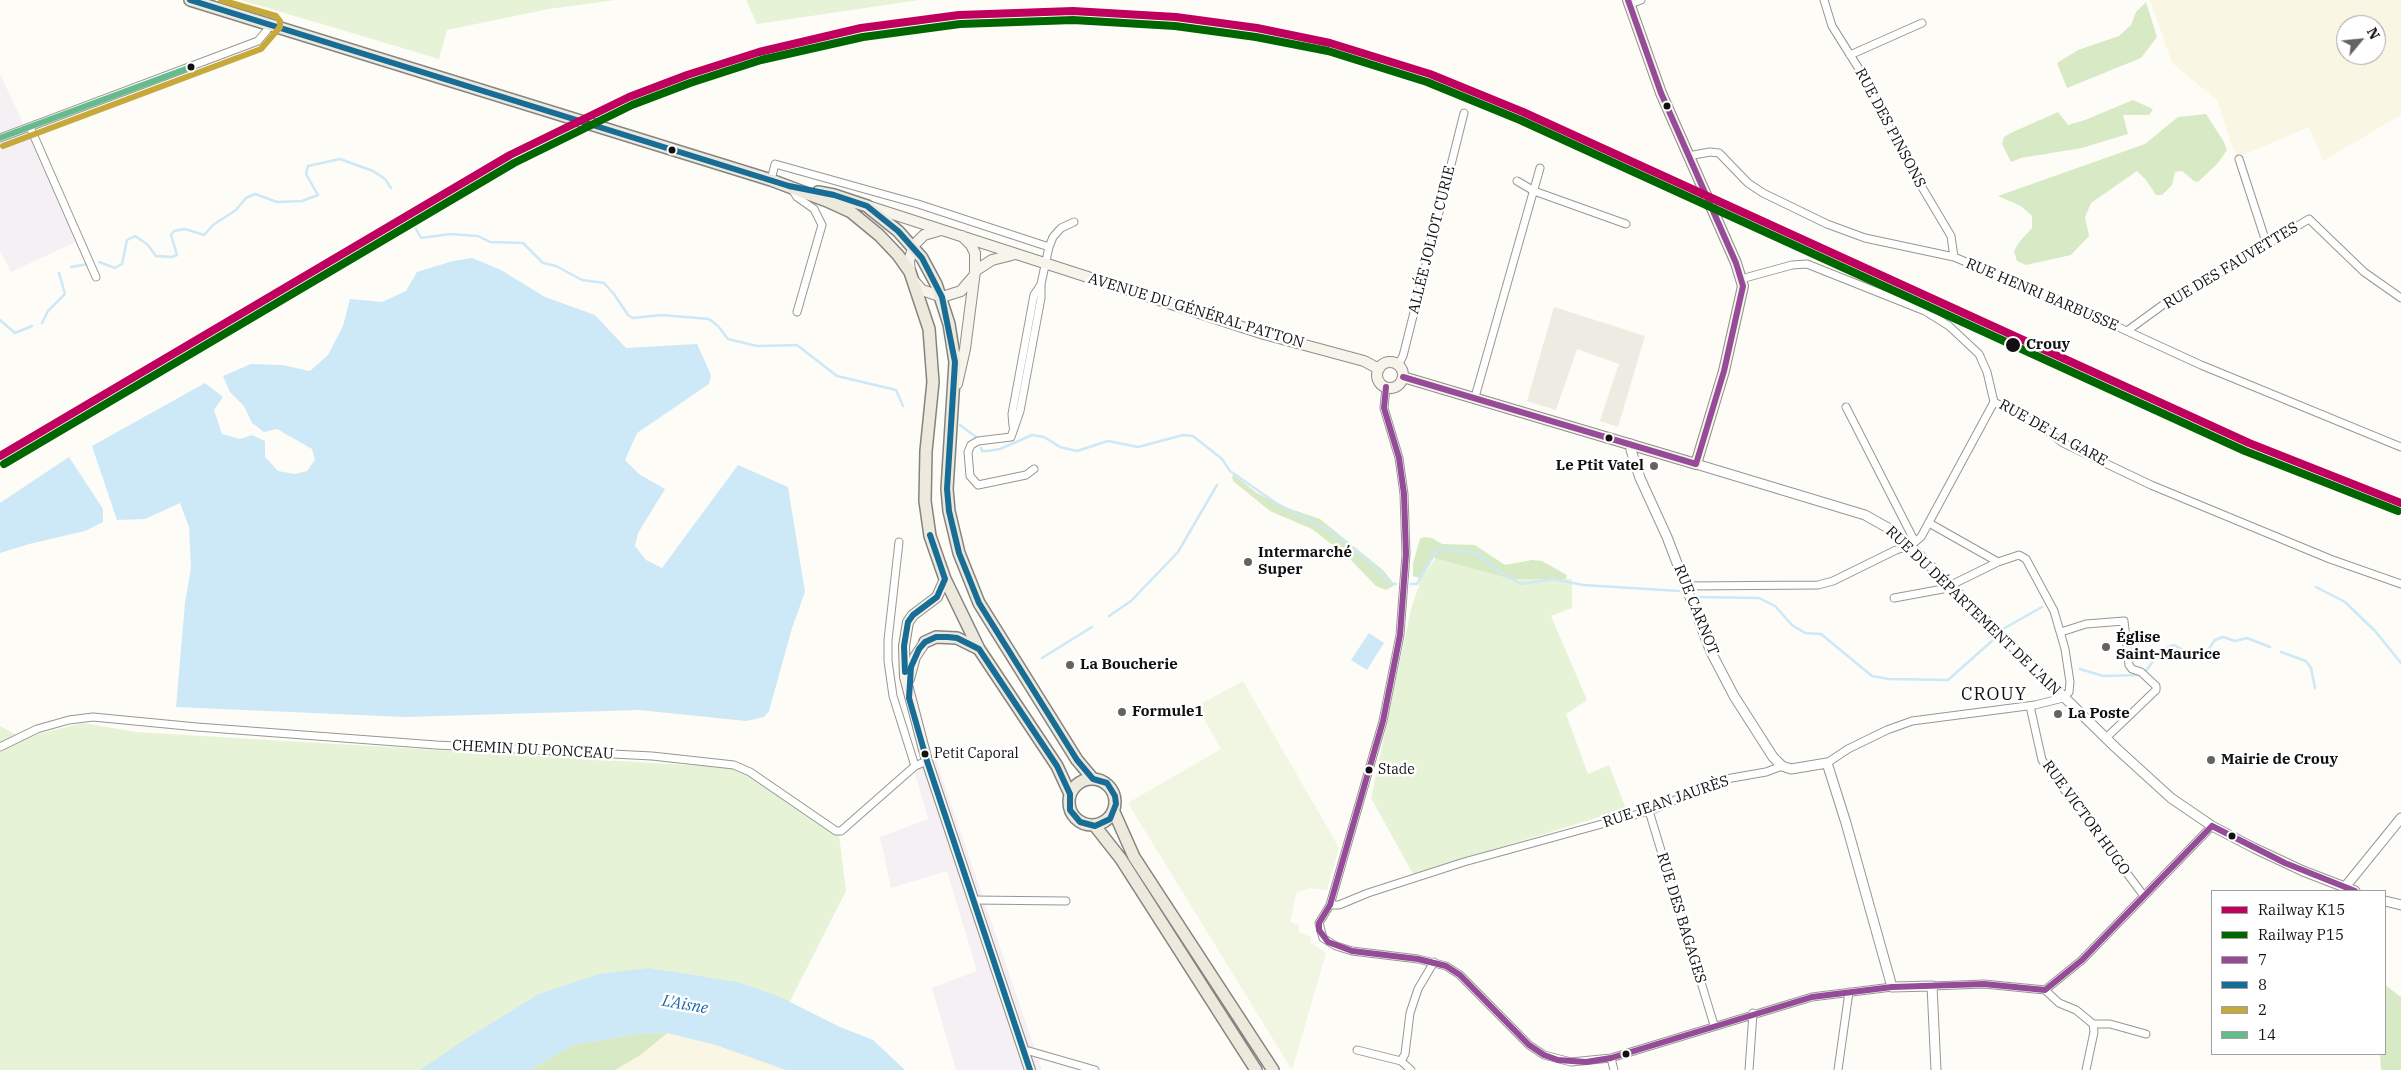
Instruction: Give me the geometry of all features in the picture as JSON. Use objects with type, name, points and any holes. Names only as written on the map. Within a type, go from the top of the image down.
[{"type":"main road","points":[[190,0],[789,186],[851,212],[891,247],[922,290],[942,297],[961,291],[974,274],[992,260],[1012,254]]},
{"type":"main road","points":[[1403,377],[1696,464],[1724,371],[1742,296],[1742,279],[1655,77],[1629,2]]},
{"type":"main road","points":[[789,186],[834,195],[960,235],[971,245],[974,253],[974,274],[965,349],[954,402],[947,469],[948,510],[952,531],[979,604],[1072,751],[1093,779],[1107,784],[1112,789],[1116,804],[1114,812],[1110,819],[1095,826],[1087,825],[1074,817],[1070,810],[1070,794],[1057,766],[979,649],[945,579],[927,521],[925,477],[933,362],[929,329],[909,261],[913,247],[924,235],[942,230]]},
{"type":"main road","points":[[867,206],[898,231],[913,247],[929,270],[942,297],[949,324],[954,362],[954,402]]},
{"type":"main road","name":"AVENUE DU GÉNÉRAL PATTON","points":[[960,235],[1012,254],[1264,334],[1364,361],[1379,369]]},
{"type":"main road","points":[[1385,364],[1398,365],[1402,370],[1403,377],[1395,387],[1386,387],[1378,378],[1379,369],[1385,364]]},
{"type":"main road","points":[[945,579],[937,597],[913,615],[908,622],[904,658],[905,677],[927,761],[1030,1070]]},
{"type":"main road","points":[[909,698],[911,667],[919,649],[926,642],[936,638],[957,638],[979,649]]},
{"type":"main road","points":[[1070,794],[1079,783],[1093,779]]},
{"type":"main road","points":[[1114,812],[1134,857],[1273,1070]]},
{"type":"main road","points":[[1095,826],[1121,859],[1256,1070]]},
{"type":"street","points":[[1629,2],[1642,0]]},
{"type":"street","name":"RUE DES PINSONS","points":[[1824,0],[1832,26],[1950,236],[1954,257]]},
{"type":"street","points":[[1850,55],[1922,23]]},
{"type":"street","points":[[0,138],[258,41],[272,24]]},
{"type":"street","name":"ALLÉE JOLIOT CURIE","points":[[1398,365],[1403,356],[1464,113]]},
{"type":"street","points":[[30,127],[96,277]]},
{"type":"street","name":"RUE HENRI BARBUSSE","points":[[1688,156],[1710,152],[1718,153],[1755,188],[1771,198],[1814,218],[1865,238],[1954,257],[2068,304],[2200,365],[2401,447]]},
{"type":"street","points":[[2239,160],[2267,245]]},
{"type":"street","points":[[771,180],[775,164],[918,204],[1049,247]]},
{"type":"street","points":[[1475,397],[1540,168]]},
{"type":"street","points":[[1517,181],[1534,191],[1626,224]]},
{"type":"street","points":[[789,186],[797,197],[814,209],[822,225],[798,312]]},
{"type":"street","name":"RUE DES FAUVETTES","points":[[2127,331],[2182,291],[2194,288],[2309,219],[2364,272],[2401,298]]},
{"type":"street","points":[[1034,469],[1026,475],[978,485],[970,476],[968,452],[971,445],[978,441],[1006,440],[1011,437],[1013,427],[1012,414],[1034,295],[1041,284],[1053,237],[1061,228],[1074,222]]},
{"type":"street","name":"RUE DE LA GARE","points":[[1742,279],[1792,265],[1808,264],[1926,311],[1949,326],[1979,354],[1988,372],[1994,402],[2043,428],[2063,442],[2151,485],[2330,559],[2401,584]]},
{"type":"street","points":[[1386,387],[1384,408],[1399,458],[1404,494],[1406,554],[1400,634],[1383,721],[1330,905],[1319,923],[1320,930],[1328,942],[1352,951],[1434,962],[1460,975],[1529,1044],[1544,1055],[1572,1062],[1611,1058],[1753,1013],[1812,997],[1892,987],[1984,984],[2045,990],[2060,1004],[2076,1010],[2093,1024],[2110,1024],[2146,1034]]},
{"type":"street","points":[[1686,586],[1818,586],[1833,582],[1896,550],[1912,544],[1921,537],[1994,402]]},
{"type":"street","points":[[1846,407],[1912,544]]},
{"type":"street","name":"RUE CARNOT","points":[[1631,444],[1630,450],[1635,464],[1686,586],[1711,652],[1734,696],[1773,757],[1782,766]]},
{"type":"street","name":"RUE DU DÉPARTEMENT DE L'AIN","points":[[1696,464],[1866,515],[1888,528],[1912,544],[1950,586],[2063,698],[2155,785],[2212,826],[2286,863],[2352,890]]},
{"type":"street","points":[[1928,523],[1998,562]]},
{"type":"street","points":[[899,542],[888,640],[888,661],[893,696],[915,766]]},
{"type":"street","points":[[1894,598],[1950,586],[1998,562],[2019,556],[2026,559],[2054,611],[2061,632],[2070,682],[2069,692],[2063,698]]},
{"type":"street","points":[[2061,632],[2086,624],[2124,622],[2129,665],[2155,683],[2156,690],[2106,738]]},
{"type":"street","name":"RUE JEAN JAURÈS","points":[[1330,905],[1339,905],[1368,893],[1464,862],[1648,811],[1726,779],[1766,772],[1782,766],[1791,769],[1827,763],[1848,748],[1912,721],[2030,706],[2063,698]]},
{"type":"street","name":"RUE VICTOR HUGO","points":[[2030,706],[2042,760],[2144,896]]},
{"type":"street","name":"CHEMIN DU PONCEAU","points":[[0,747],[37,729],[69,720],[93,717],[197,727],[436,745],[652,756],[734,765],[750,772],[836,831],[841,831],[915,766],[927,761]]},
{"type":"street","points":[[1827,763],[1846,823],[1892,987]]},
{"type":"street","name":"RUE DES BAGAGES","points":[[1648,811],[1714,1025]]},
{"type":"street","points":[[2345,887],[2401,818]]},
{"type":"street","points":[[2045,990],[2082,960],[2212,826]]},
{"type":"street","points":[[973,900],[1066,901]]},
{"type":"street","points":[[2386,901],[2401,905]]},
{"type":"street","points":[[1401,1061],[1405,1054],[1410,1013],[1418,989],[1434,962]]},
{"type":"street","points":[[1932,986],[1936,1070]]},
{"type":"street","points":[[1838,1070],[1849,992]]},
{"type":"street","points":[[1749,1070],[1753,1013]]},
{"type":"street","points":[[2086,1070],[2094,1032],[2093,1024]]},
{"type":"street","points":[[1357,1050],[1401,1061],[1411,1070]]},
{"type":"street","points":[[1024,1053],[1029,1051],[1095,1070]]},
{"type":"street","points":[[1611,1058],[1614,1070]]},
{"type":"shaded area","points":[[2150,0],[2401,0],[2401,115],[2323,161],[2309,127],[2236,158],[2217,100],[2172,63]]},
{"type":"shaded area","points":[[0,74],[78,241],[11,272],[0,251]]},
{"type":"shaded area","points":[[1554,307],[1645,336],[1618,427],[1600,421],[1619,364],[1577,349],[1556,410],[1527,401]]},
{"type":"shaded area","points":[[935,757],[1042,1070],[956,1070],[932,988],[977,971],[947,871],[891,888],[880,837],[928,819],[915,773]]},
{"type":"shaded area","points":[[608,999],[861,1070],[483,1070]]},
{"type":"green space","points":[[241,0],[615,0],[549,9],[447,30],[439,59]]},
{"type":"green space","points":[[746,0],[919,0],[757,24]]},
{"type":"green space","points":[[2146,2],[2157,37],[2141,58],[2067,88],[2057,63],[2078,50],[2119,36],[2131,25],[2136,12]]},
{"type":"green space","points":[[2133,100],[2153,109],[2149,115],[2123,115],[2128,134],[2082,148],[2021,158],[2011,162],[2002,144],[2004,137],[2058,112],[2068,125]]},
{"type":"green space","points":[[2206,114],[2227,150],[2218,163],[2198,182],[2182,171],[2175,172],[2172,185],[2162,195],[2156,195],[2137,171],[2091,203],[2085,217],[2089,236],[2071,255],[2026,265],[2017,261],[2014,251],[2032,228],[2032,216],[2021,206],[1998,196],[2145,144],[2178,117]]},
{"type":"green space","points":[[1234,475],[1257,493],[1282,506],[1320,519],[1383,570],[1395,585],[1386,590],[1376,586],[1348,557],[1312,529],[1270,511],[1233,481],[1232,476]]},
{"type":"green space","points":[[1424,537],[1432,538],[1442,544],[1475,545],[1505,565],[1532,560],[1542,561],[1567,575],[1566,579],[1511,579],[1431,557],[1424,574],[1419,578],[1413,576],[1413,563],[1420,539]]},
{"type":"green space","points":[[1437,556],[1511,579],[1572,579],[1572,608],[1551,616],[1587,700],[1566,714],[1588,774],[1609,765],[1626,809],[1413,874],[1371,798],[1411,609],[1421,579]]},
{"type":"green space","points":[[1243,681],[1339,848],[1327,890],[1309,888],[1296,893],[1290,922],[1299,925],[1299,932],[1311,937],[1310,942],[1326,953],[1292,1070],[1128,803],[1221,749],[1197,706]]},
{"type":"green space","points":[[83,723],[136,732],[738,768],[839,835],[846,891],[783,1015],[707,999],[483,1070],[0,1070],[0,726],[22,738]]},
{"type":"green space","points":[[2386,986],[2401,997],[2401,1070],[2381,1070],[2380,1055],[2386,1055]]},
{"type":"green space","points":[[667,1033],[642,1054],[615,1070],[530,1070],[573,1045],[636,1034]]},
{"type":"water","points":[[472,258],[501,270],[545,297],[595,315],[626,348],[697,344],[711,375],[709,384],[637,433],[625,460],[639,474],[665,489],[638,533],[635,546],[646,560],[662,568],[738,465],[788,487],[805,592],[792,628],[769,711],[764,717],[746,721],[639,710],[405,717],[176,707],[185,603],[191,568],[189,527],[180,503],[145,519],[117,520],[92,446],[205,383],[223,397],[214,410],[222,434],[240,439],[252,435],[265,441],[265,457],[278,471],[295,474],[307,471],[315,460],[312,449],[277,429],[264,432],[252,423],[244,406],[230,392],[223,376],[251,364],[282,365],[310,371],[328,355],[343,326],[350,299],[382,302],[406,291],[417,272],[453,261]]},
{"type":"water","points":[[69,457],[103,509],[103,522],[85,531],[0,553],[0,503]]},
{"type":"water","points":[[1369,633],[1384,643],[1367,670],[1351,660]]},
{"type":"water","name":"L'Aisne","points":[[648,968],[737,982],[778,996],[840,1027],[873,1040],[905,1070],[786,1070],[716,1045],[667,1033],[636,1034],[573,1045],[530,1070],[420,1070],[539,994],[599,974]]},
{"type":"waterway","points":[[99,262],[115,268],[122,264],[127,240],[135,236],[147,244],[156,256],[172,257],[177,255],[171,235],[174,231],[185,229],[204,235],[213,225],[236,210],[246,198],[255,194],[277,202],[302,201],[318,195],[306,174],[308,166],[340,159],[373,171],[385,179],[391,188]]},
{"type":"waterway","points":[[416,229],[421,238],[450,234],[478,236],[490,242],[523,243],[543,263],[556,266],[582,280],[604,283],[628,315],[633,318],[661,315],[709,319],[718,326],[728,339],[757,346],[797,345],[837,376],[896,390],[903,406]]},
{"type":"waterway","points":[[71,267],[88,264]]},
{"type":"waterway","points":[[42,323],[48,311],[65,294],[59,273]]},
{"type":"waterway","points":[[0,320],[15,333],[32,326]]},
{"type":"waterway","points":[[960,425],[976,437]]},
{"type":"waterway","points":[[981,448],[982,451],[1000,449],[1032,435],[1044,437],[1060,447],[1077,451],[1108,441],[1138,447],[1183,435],[1193,436],[1222,459],[1230,471],[1276,503],[1333,533],[1372,564],[1390,583],[1396,584]]},
{"type":"waterway","points":[[1109,616],[1131,601],[1178,552],[1217,485]]},
{"type":"waterway","points":[[1411,584],[1417,584],[1435,553],[1442,548],[1476,553],[1498,571],[1521,584],[1553,579],[1583,585],[1679,591]]},
{"type":"waterway","points":[[2316,587],[2345,602],[2375,631],[2401,663]]},
{"type":"waterway","points":[[1697,597],[1759,598],[1775,606],[1792,625],[1805,633],[1821,634],[1872,676],[1889,679],[1948,680],[1993,640]]},
{"type":"waterway","points":[[2003,629],[2042,607]]},
{"type":"waterway","points":[[1042,658],[1092,627]]},
{"type":"waterway","points":[[2080,669],[2103,676],[2140,675],[2146,671],[2161,650],[2174,645],[2201,660],[2215,640],[2223,637],[2235,641],[2247,638],[2270,647]]},
{"type":"waterway","points":[[2281,652],[2306,661],[2311,668],[2315,688]]},
{"type":"rail line","name":"K15","points":[[0,456],[510,155],[629,97],[687,75],[759,52],[861,28],[959,15],[1073,11],[1176,17],[1257,28],[1330,43],[1430,74],[1523,112],[2249,443],[2401,503]]},
{"type":"rail line","name":"P15","points":[[4,464],[514,163],[632,105],[690,83],[761,60],[863,37],[960,24],[1073,20],[1175,26],[1256,37],[1328,51],[1427,82],[1520,120],[2245,451],[2398,511]]},
{"type":"transit line","name":"8","points":[[190,0],[789,186],[834,195],[867,206],[898,231],[922,258],[942,297],[955,362],[947,489],[949,511],[959,553],[979,603],[1077,760],[1093,779],[1107,783],[1115,796],[1116,804],[1110,819],[1095,826],[1080,822],[1070,810],[1070,794],[1057,766],[979,649],[957,638],[948,637],[936,637],[925,642],[919,649],[911,667],[909,698],[927,761],[1030,1070]]},
{"type":"transit line","name":"2","points":[[3,146],[261,49],[280,27],[280,21],[276,16],[221,0]]},
{"type":"transit line","name":"7","points":[[1628,0],[1661,93],[1736,263],[1743,286],[1724,371],[1696,464]]},
{"type":"transit line","name":"14","points":[[0,138],[191,67]]},
{"type":"transit line","name":"7","points":[[1403,377],[1696,464]]},
{"type":"transit line","name":"7","points":[[1386,387],[1384,408],[1399,458],[1404,494],[1406,554],[1400,635],[1383,721],[1330,905],[1319,923],[1319,930],[1328,942],[1352,951],[1418,959],[1446,966],[1460,975],[1529,1045],[1544,1055],[1558,1060],[1586,1062],[1611,1058],[1812,997],[1892,987],[1984,984],[2045,990],[2082,960],[2212,826]]},
{"type":"transit line","name":"8","points":[[905,672],[904,646],[908,622],[913,615],[937,597],[945,579],[930,535]]},
{"type":"transit line","name":"7","points":[[2212,826],[2285,863],[2352,890]]},
{"type":"place","name":"Crouy","points":[[2013,345]]},
{"type":"place","name":"Le Ptit Vatel","points":[[1654,466]]},
{"type":"place","name":"Intermarché Super","points":[[1248,562]]},
{"type":"place","name":"Église Saint-Maurice","points":[[2106,647]]},
{"type":"place","name":"La Boucherie","points":[[1070,665]]},
{"type":"place","name":"Formule1","points":[[1122,712]]},
{"type":"place","name":"La Poste","points":[[2058,714]]},
{"type":"place","name":"Petit Caporal","points":[[925,754]]},
{"type":"place","name":"Mairie de Crouy","points":[[2211,760]]},
{"type":"place","name":"Stade","points":[[1369,770]]},
{"type":"district","name":"CROUY","points":[[1994,695]]}]
